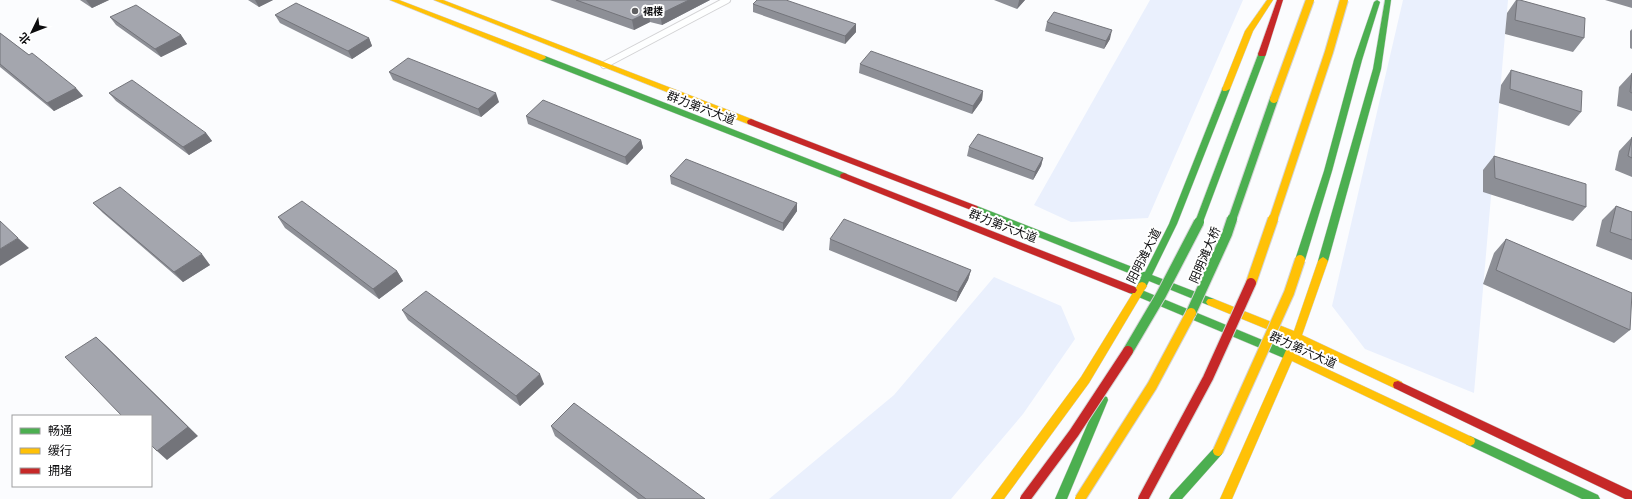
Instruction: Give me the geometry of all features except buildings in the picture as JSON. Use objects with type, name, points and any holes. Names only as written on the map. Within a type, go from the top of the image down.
[{"type":"main road","name":"群力第六大道","points":[[393,0],[1139,293],[1289,356],[1594,499]]},
{"type":"main road","name":"群力第六大道","points":[[437,0],[1147,276],[1297,337],[1632,497]]},
{"type":"main road","name":"阳明滩大道","points":[[997,499],[1085,380],[1139,293],[1173,224],[1249,31],[1270,0]]},
{"type":"main road","points":[[1025,499],[1113,377],[1184,252],[1199,222],[1268,37],[1280,0]]},
{"type":"main road","name":"阳明滩大桥","points":[[1080,499],[1139,409],[1194,310],[1229,228],[1296,35],[1310,0]]},
{"type":"main road","points":[[1143,499],[1208,378],[1256,272],[1324,67],[1344,0]]},
{"type":"main road","points":[[1205,479],[1289,294],[1328,171],[1358,60],[1378,0]]},
{"type":"main road","points":[[1226,499],[1289,356],[1313,295],[1377,69],[1388,0]]},
{"type":"main road","points":[[1061,499],[1113,377]]},
{"type":"main road","points":[[1175,499],[1218,451]]},
{"type":"lane","points":[[604,65],[726,0]]},
{"type":"shaded area","points":[[1150,0],[1243,0],[1148,218],[1071,222],[1034,205]]},
{"type":"shaded area","points":[[1403,0],[1508,0],[1474,393],[1365,349],[1332,306]]},
{"type":"shaded area","points":[[994,277],[1061,306],[1075,339],[1023,414],[951,499],[769,499],[894,395]]},
{"type":"traffic: fast","points":[[1323,261],[1377,69],[1388,0]]},
{"type":"traffic: fast","points":[[1300,260],[1328,171],[1358,60],[1377,2]]},
{"type":"traffic: fast","points":[[1199,222],[1262,54]]},
{"type":"traffic: fast","points":[[542,58],[844,176]]},
{"type":"traffic: fast","points":[[1142,286],[1173,224],[1226,89]]},
{"type":"traffic: fast","points":[[1191,313],[1227,234],[1274,99]]},
{"type":"traffic: fast","points":[[974,208],[1211,302]]},
{"type":"traffic: fast","points":[[1128,351],[1161,295],[1199,222]]},
{"type":"traffic: fast","points":[[1132,290],[1290,356]]},
{"type":"traffic: fast","points":[[1061,499],[1103,400]]},
{"type":"traffic: fast","points":[[1470,441],[1594,499]]},
{"type":"traffic: fast","points":[[1175,499],[1218,451]]},
{"type":"traffic: slow","points":[[393,0],[542,58]]},
{"type":"traffic: slow","points":[[437,0],[751,122]]},
{"type":"traffic: slow","points":[[1226,89],[1249,31],[1270,0]]},
{"type":"traffic: slow","points":[[1274,99],[1310,0]]},
{"type":"traffic: slow","points":[[1251,283],[1256,272],[1329,52],[1344,0]]},
{"type":"traffic: slow","points":[[1218,451],[1289,293],[1300,260]]},
{"type":"traffic: slow","points":[[1226,499],[1291,352],[1323,261]]},
{"type":"traffic: slow","points":[[997,499],[1085,380],[1142,286]]},
{"type":"traffic: slow","points":[[1211,302],[1297,337],[1398,385]]},
{"type":"traffic: slow","points":[[1080,499],[1152,386],[1191,313]]},
{"type":"traffic: slow","points":[[1290,356],[1470,441]]},
{"type":"traffic: jam","points":[[1262,54],[1280,0]]},
{"type":"traffic: jam","points":[[751,122],[974,208]]},
{"type":"traffic: jam","points":[[844,176],[1132,290]]},
{"type":"traffic: jam","points":[[1143,499],[1208,378],[1251,283]]},
{"type":"traffic: jam","points":[[1025,499],[1074,433],[1128,351]]},
{"type":"traffic: jam","points":[[1398,385],[1632,497]]},
{"type":"place","name":"裙楼","points":[[635,11]]}]
